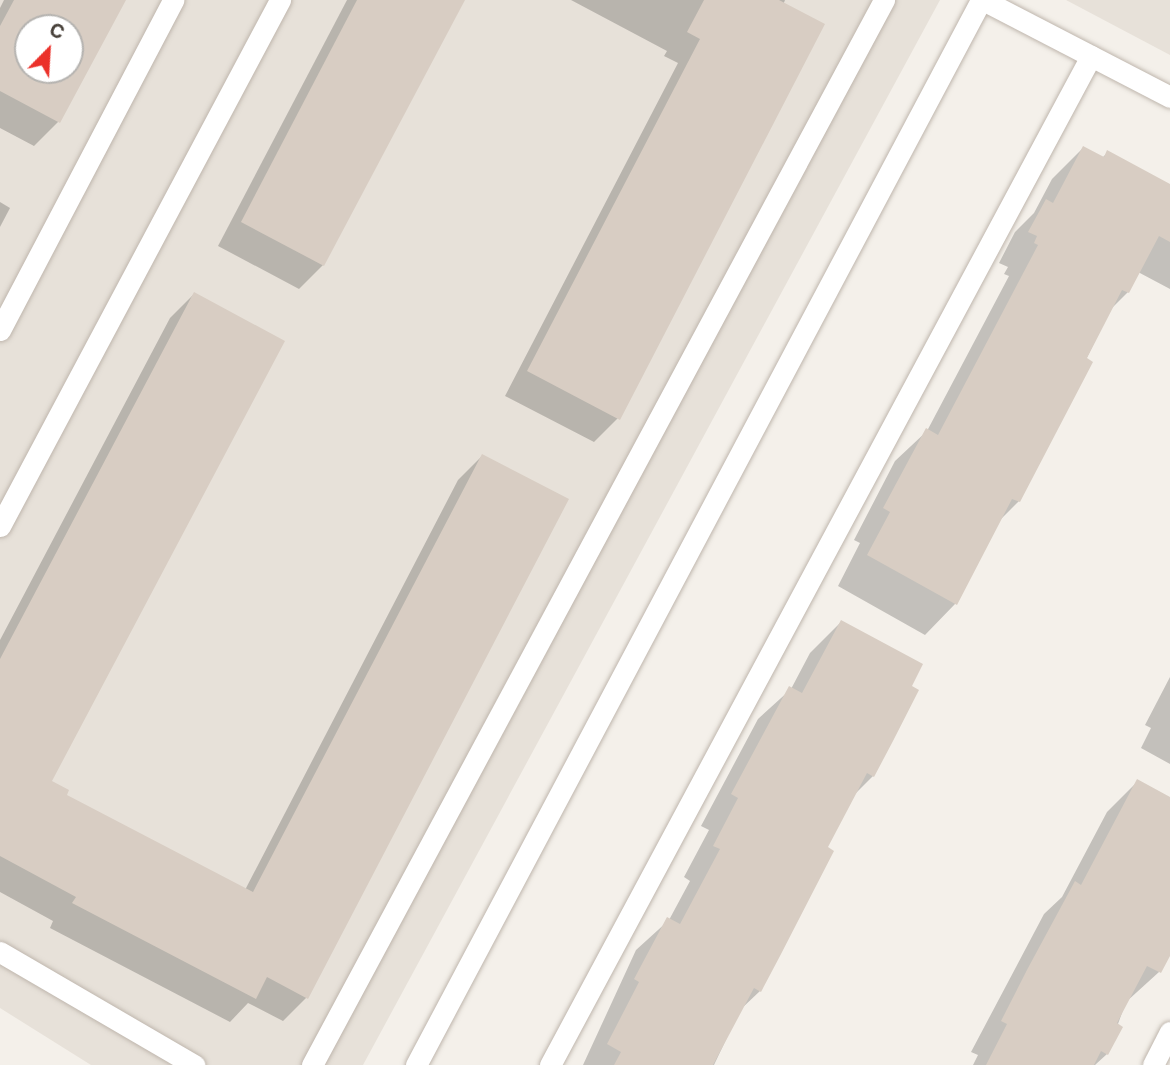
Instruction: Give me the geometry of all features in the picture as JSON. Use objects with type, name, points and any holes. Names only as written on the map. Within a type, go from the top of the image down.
[{"type":"lane","points":[[0,330],[173,0]]},
{"type":"lane","points":[[0,526],[280,0]]},
{"type":"lane","points":[[312,1065],[884,0]]},
{"type":"lane","points":[[416,1065],[982,0],[1170,97]]},
{"type":"lane","points":[[550,1065],[1091,56]]},
{"type":"lane","points":[[0,952],[194,1065]]},
{"type":"lane","points":[[1153,1065],[1170,1032]]},
{"type":"shaded area","points":[[0,0],[940,0],[363,1065],[91,1065],[0,1008]]},
{"type":"shaded area","points":[[1066,0],[1170,0],[1170,55]]},
{"type":"building","points":[[14,0],[126,0],[84,78],[84,14],[14,14],[14,84],[81,84],[60,123],[0,91],[0,26]]},
{"type":"building","points":[[357,0],[465,0],[324,266],[241,222]]},
{"type":"building","points":[[704,0],[779,0],[825,24],[620,420],[527,371],[700,39],[687,32]]},
{"type":"building","points":[[1083,146],[1104,157],[1107,150],[1170,184],[1170,242],[1159,236],[1129,293],[1122,290],[1087,358],[1093,362],[1020,502],[1012,499],[957,605],[867,555],[890,512],[883,508],[926,428],[938,435],[1038,245],[1034,243],[1037,236],[1028,232],[1046,199],[1053,203]]},
{"type":"building","points":[[194,292],[285,341],[52,781],[69,790],[67,795],[253,892],[482,454],[569,499],[308,999],[267,977],[256,999],[72,903],[76,897],[0,856],[0,659]]},
{"type":"building","points":[[841,620],[923,664],[912,686],[919,690],[893,741],[874,777],[867,773],[828,847],[834,851],[780,956],[761,992],[754,988],[713,1065],[614,1065],[621,1052],[607,1044],[639,982],[634,979],[667,917],[680,924],[720,849],[713,846],[738,798],[731,794],[789,686],[802,693]]},
{"type":"building","points":[[1137,779],[1170,797],[1170,956],[1161,973],[1147,966],[1117,1023],[1123,1027],[1108,1055],[1101,1051],[1094,1065],[986,1065],[1007,1024],[1001,1021],[1028,968],[1075,881],[1081,885]]}]
